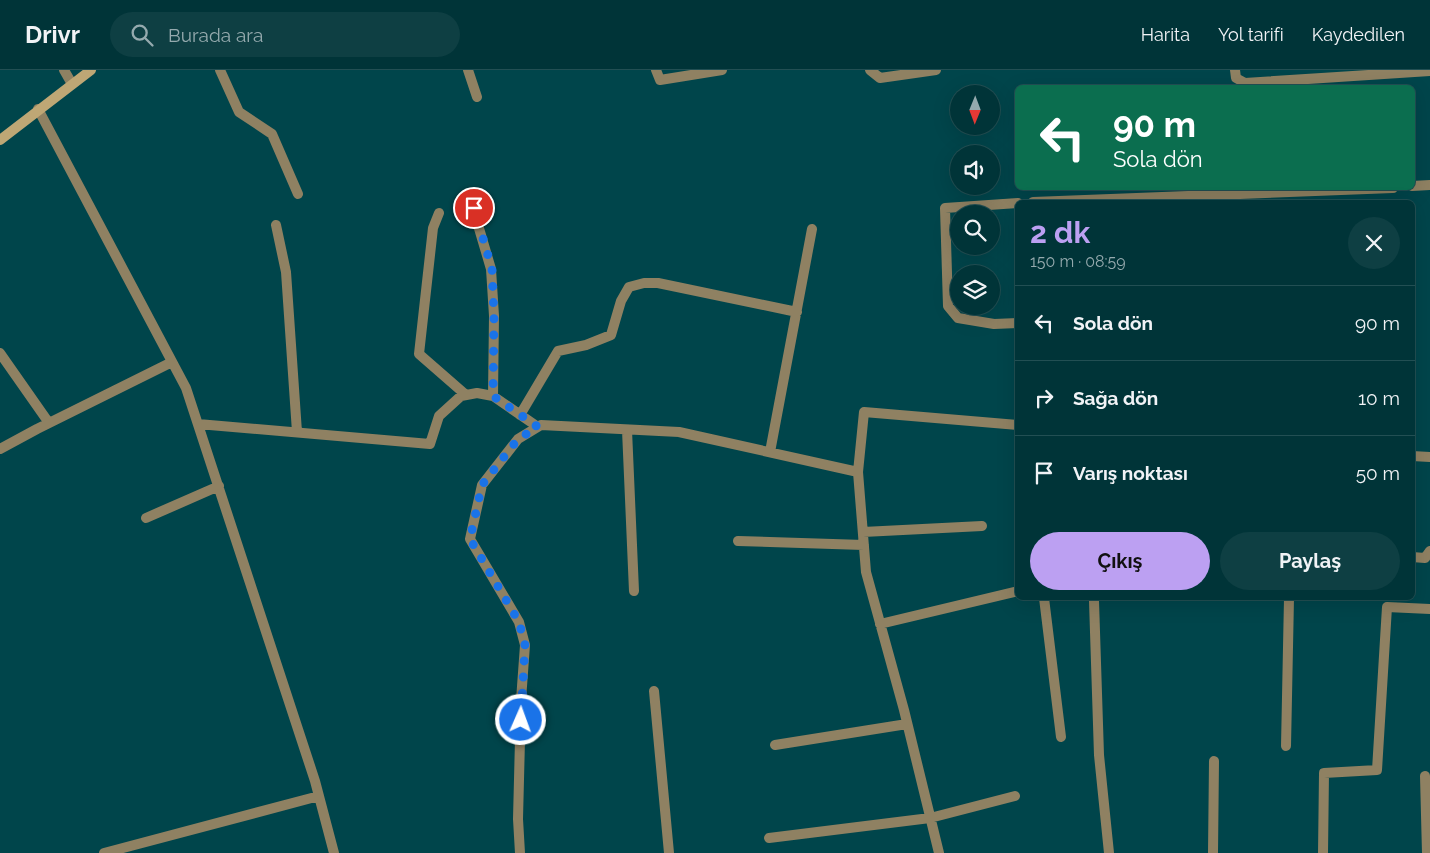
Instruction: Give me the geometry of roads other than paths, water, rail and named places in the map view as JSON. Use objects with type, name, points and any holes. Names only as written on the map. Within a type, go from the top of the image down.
[{"type":"main road","points":[[0,140],[90,70]]},
{"type":"street","points":[[64,70],[72,84]]},
{"type":"street","points":[[220,70],[239,112],[272,134],[298,194]]},
{"type":"street","points":[[468,70],[477,97]]},
{"type":"street","points":[[656,70],[660,80],[722,70]]},
{"type":"street","points":[[870,70],[880,78],[936,70]]},
{"type":"street","points":[[1235,70],[1236,78],[1245,83],[1430,71]]},
{"type":"street","points":[[38,109],[186,388],[319,796],[334,853]]},
{"type":"street","points":[[1415,186],[1430,185]]},
{"type":"street","points":[[1084,200],[1342,190]]},
{"type":"street","points":[[1015,204],[945,208],[948,306],[958,318],[994,324],[1015,323]]},
{"type":"street","points":[[474,208],[492,269],[494,316],[493,396]]},
{"type":"street","points":[[439,214],[433,228],[419,354],[466,395]]},
{"type":"street","points":[[276,225],[286,272],[297,432]]},
{"type":"street","points":[[770,452],[812,229]]},
{"type":"street","points":[[520,415],[558,351],[586,345],[611,335],[621,301],[629,287],[644,283],[658,283],[797,312]]},
{"type":"street","points":[[0,353],[49,423]]},
{"type":"street","points":[[0,449],[172,362]]},
{"type":"street","points":[[198,424],[430,444],[439,416],[461,396],[477,393],[493,396],[538,427]]},
{"type":"street","points":[[939,853],[866,572],[858,472],[864,412],[1015,425]]},
{"type":"street","points":[[520,853],[518,819],[521,700],[525,645],[519,622],[470,539],[482,485],[518,439],[541,425],[679,432],[858,472]]},
{"type":"street","points":[[627,430],[634,590]]},
{"type":"street","points":[[1415,456],[1430,457]]},
{"type":"street","points":[[146,518],[218,486]]},
{"type":"street","points":[[863,532],[982,526]]},
{"type":"street","points":[[738,541],[864,545]]},
{"type":"street","points":[[1415,557],[1425,558],[1430,551]]},
{"type":"street","points":[[880,624],[1015,592]]},
{"type":"street","points":[[1044,600],[1062,737]]},
{"type":"street","points":[[1286,746],[1289,600]]},
{"type":"street","points":[[1094,601],[1099,755],[1109,853]]},
{"type":"street","points":[[1324,853],[1324,773],[1377,770],[1387,606],[1430,609]]},
{"type":"street","points":[[654,690],[668,853]]},
{"type":"street","points":[[775,745],[907,724]]},
{"type":"street","points":[[1213,853],[1214,761]]},
{"type":"street","points":[[1425,776],[1427,853]]},
{"type":"street","points":[[104,853],[319,796]]},
{"type":"street","points":[[769,838],[930,818],[1015,796]]}]
